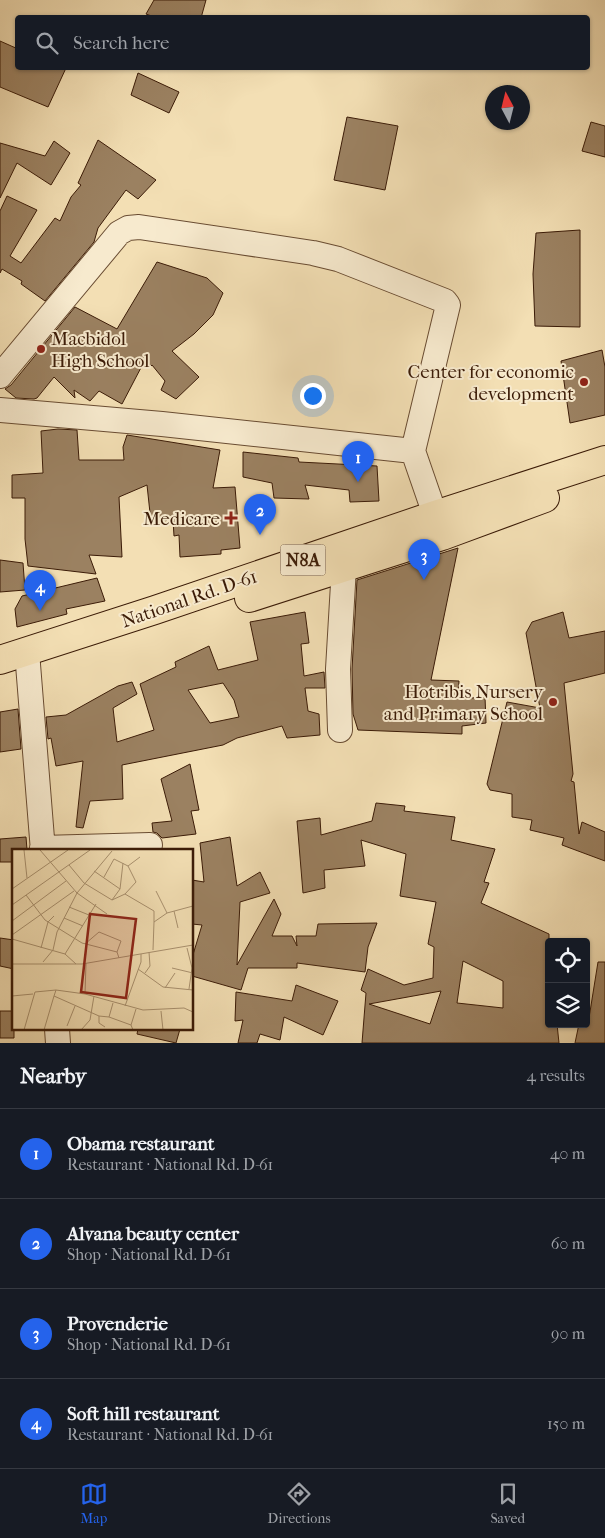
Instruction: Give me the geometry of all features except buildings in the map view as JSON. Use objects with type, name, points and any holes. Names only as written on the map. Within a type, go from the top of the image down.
[{"type":"highway","name":"National Rd. D-61","points":[[0,660],[28,660],[344,567],[438,525],[605,460]]},
{"type":"highway","name":"National Rd. D-61","points":[[0,676],[28,660],[438,525],[605,477]]},
{"type":"street","points":[[0,376],[119,233],[128,228],[139,227],[313,253],[338,259],[444,301],[448,305],[413,451],[438,525]]},
{"type":"street","points":[[0,410],[162,424],[413,451]]},
{"type":"street","points":[[340,730],[338,669],[344,567]]},
{"type":"street","points":[[28,660],[42,849],[150,845]]},
{"type":"street","points":[[57,1030],[58,1043]]},
{"type":"place","name":"Macbidol High School","points":[[41,349]]},
{"type":"place","name":"Center for economic development","points":[[584,382]]},
{"type":"place","name":"Obama restaurant","points":[[358,482]]},
{"type":"place","name":"Medicare","points":[[231,518]]},
{"type":"place","name":"Alvana beauty center","points":[[260,535]]},
{"type":"place","name":"Provenderie","points":[[424,580]]},
{"type":"place","name":"Soft hill restaurant","points":[[40,611]]},
{"type":"place","name":"Hotribis Nursery and Primary School","points":[[553,702]]}]
